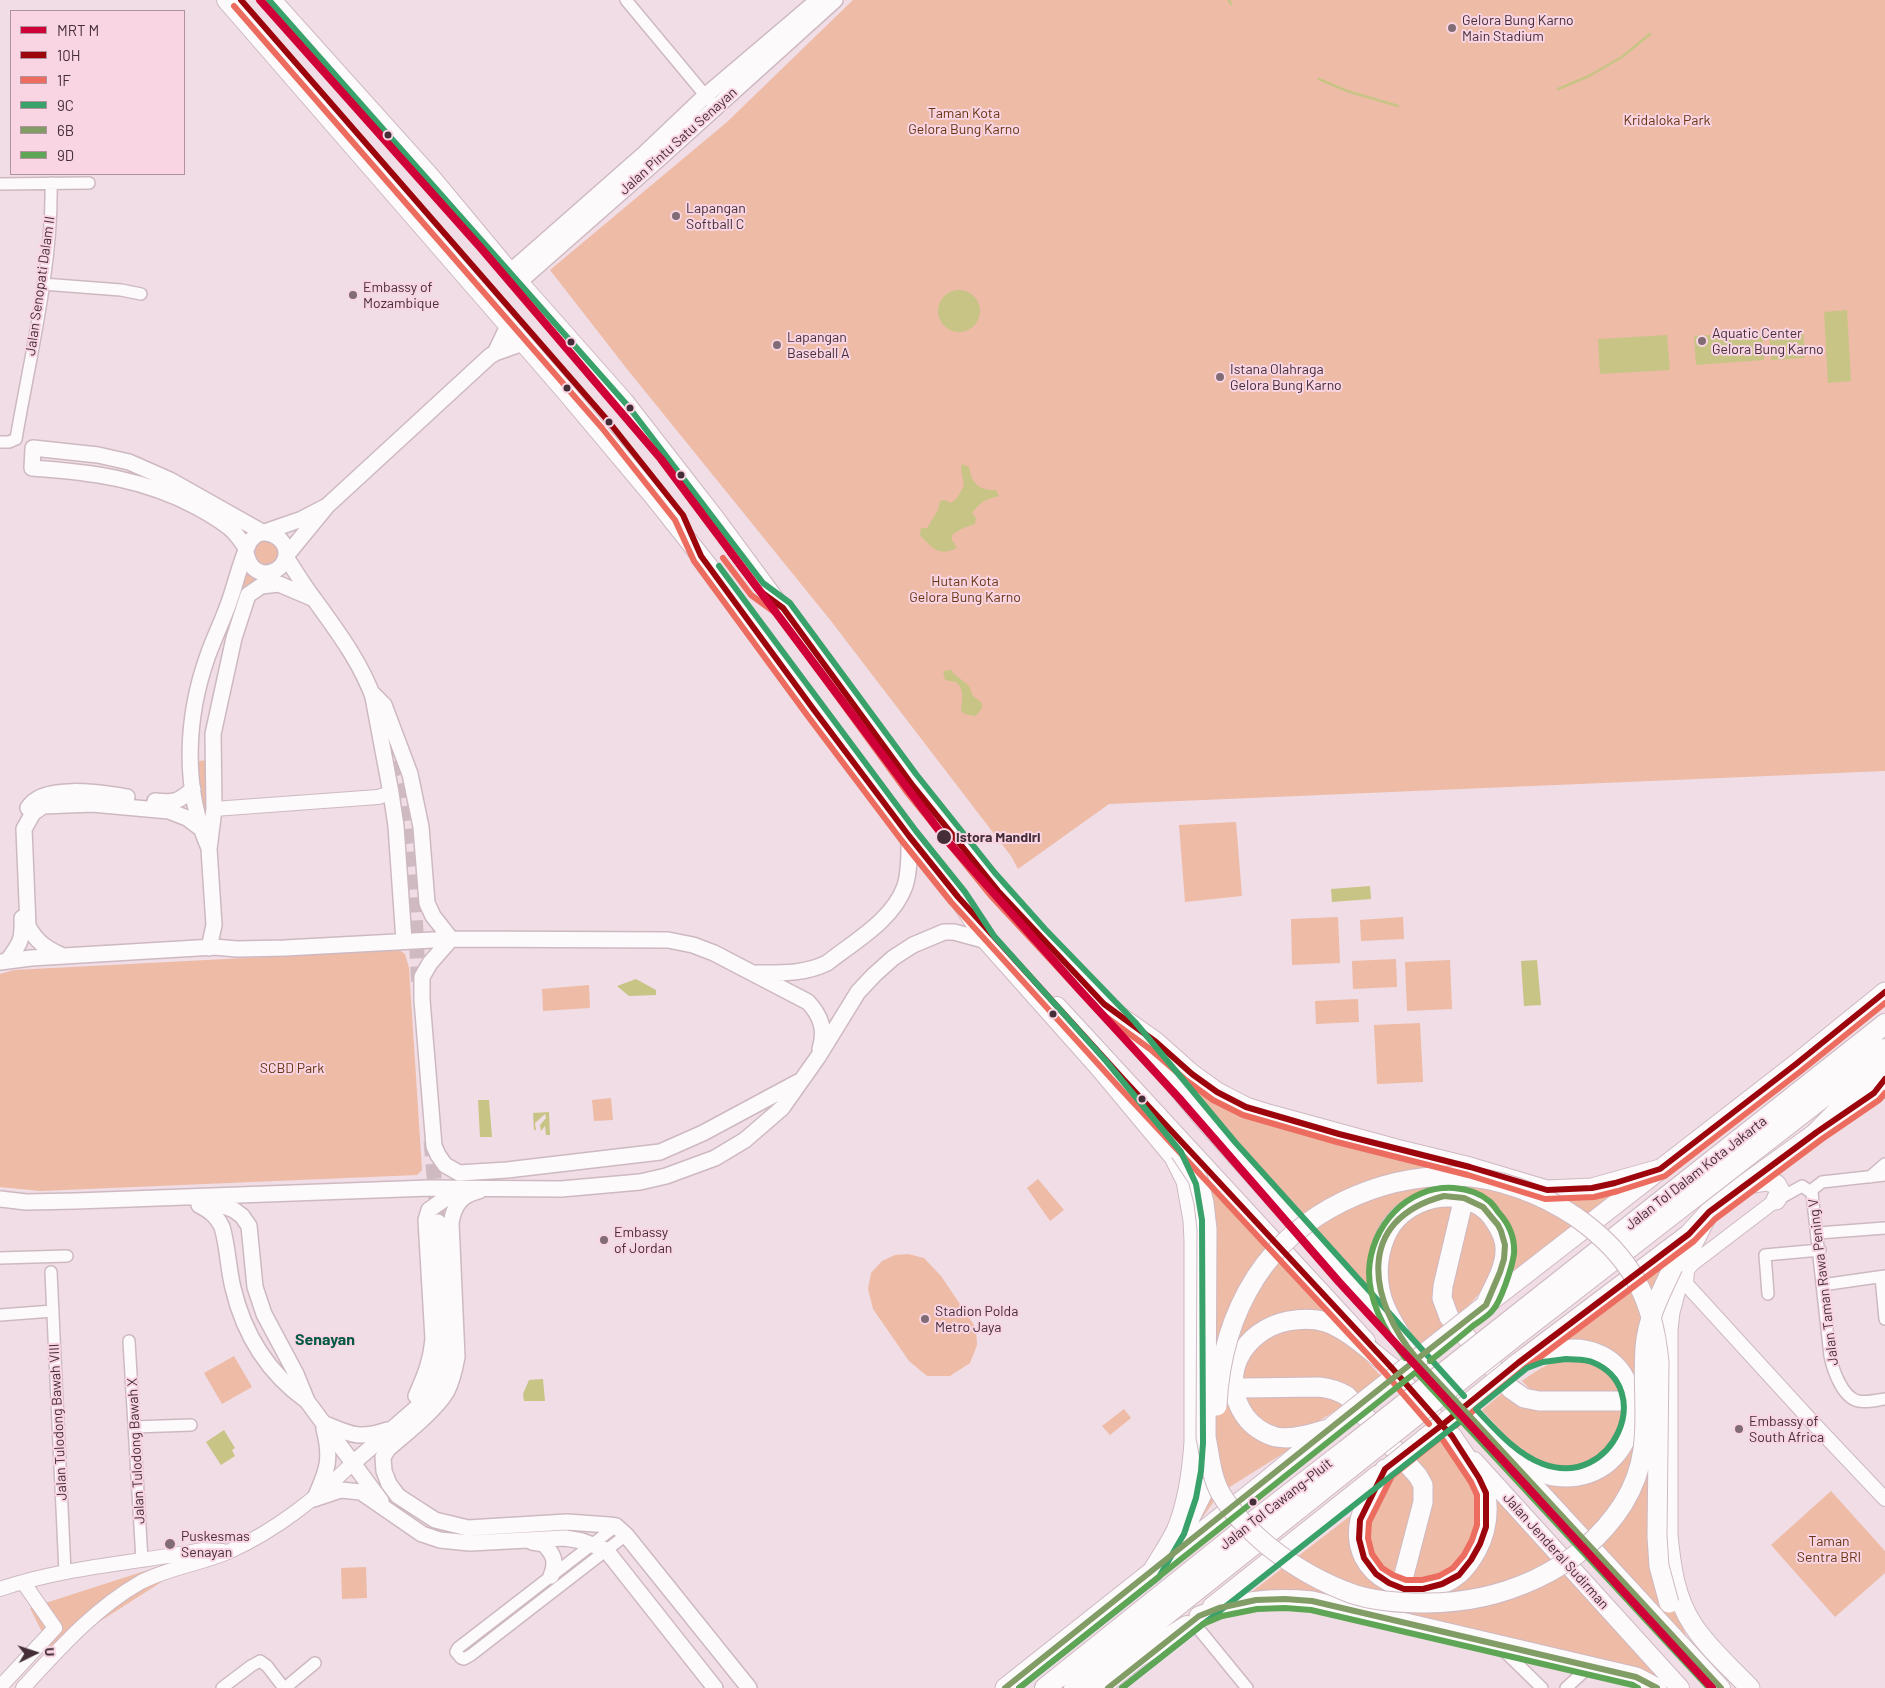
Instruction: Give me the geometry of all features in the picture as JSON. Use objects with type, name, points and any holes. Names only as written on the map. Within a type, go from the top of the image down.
[{"type":"highway","points":[[958,897],[986,941],[1099,1067],[1168,1136],[1198,1179],[1204,1203],[1207,1229],[1206,1437],[1212,1470],[1220,1493],[1235,1514],[1254,1534],[1286,1560],[1330,1584],[1354,1594],[1385,1602],[1445,1604],[1489,1597],[1522,1586],[1559,1566],[1599,1534],[1631,1492],[1642,1459],[1646,1433],[1645,1347],[1655,1304],[1689,1234]]},
{"type":"highway","points":[[1005,1688],[1333,1426],[1796,1064],[1885,992]]},
{"type":"highway","points":[[1115,1013],[1156,1042],[1192,1074],[1217,1092],[1246,1107],[1396,1149],[1468,1176],[1547,1190],[1569,1190],[1615,1183],[1660,1169]]},
{"type":"highway","name":"Jalan Tol Dalam Kota Jakarta","points":[[1513,1328],[1885,1024]]},
{"type":"highway","name":"Jalan Tol Dalam Kota Jakarta","points":[[1513,1328],[1885,1049]]},
{"type":"highway","points":[[1816,1132],[1859,1088],[1885,1067]]},
{"type":"highway","points":[[1108,1688],[1388,1468],[1520,1361],[1689,1234],[1709,1212],[1745,1184],[1816,1132],[1885,1086]]},
{"type":"highway","points":[[1150,1119],[1174,1157],[1188,1187],[1194,1241],[1196,1382],[1192,1469],[1187,1496],[1176,1531],[1152,1572]]},
{"type":"highway","points":[[1170,1557],[1205,1488],[1212,1463],[1223,1357],[1234,1318],[1256,1277],[1278,1249],[1296,1232],[1319,1215],[1348,1199],[1378,1187],[1413,1179],[1448,1177],[1491,1180],[1528,1191],[1560,1206],[1589,1226],[1615,1250],[1636,1278],[1648,1304],[1656,1337],[1659,1362],[1657,1536],[1658,1559],[1664,1586],[1669,1603],[1683,1628],[1738,1688]]},
{"type":"highway","points":[[1745,1184],[1766,1182],[1776,1184],[1780,1191],[1776,1200]]},
{"type":"highway","points":[[1410,1351],[1385,1308],[1379,1289],[1378,1266],[1381,1248],[1389,1229],[1398,1218],[1414,1206],[1427,1200],[1459,1197],[1471,1200],[1492,1216],[1503,1234],[1505,1251],[1502,1269],[1485,1306]]},
{"type":"highway","points":[[1462,1206],[1443,1286],[1442,1298],[1449,1317],[1511,1389],[1524,1398],[1539,1401],[1622,1401]]},
{"type":"highway","points":[[1709,1212],[1683,1263],[1670,1312],[1667,1400],[1670,1562],[1677,1590],[1692,1624],[1750,1688]]},
{"type":"highway","points":[[1333,1426],[1314,1434],[1286,1438],[1274,1436],[1260,1430],[1248,1420],[1238,1405],[1233,1391],[1233,1378],[1235,1364],[1241,1352],[1253,1338],[1281,1322],[1311,1319],[1326,1322],[1343,1330],[1391,1367]]},
{"type":"highway","name":"Jalan Tol Cawang–Pluit","points":[[1074,1688],[1351,1456],[1513,1328]]},
{"type":"highway","points":[[1493,1440],[1519,1461],[1538,1471],[1554,1476],[1569,1477],[1586,1474],[1601,1467],[1624,1444],[1629,1433],[1633,1408],[1630,1391],[1626,1379],[1618,1368],[1607,1359],[1584,1349],[1548,1352],[1520,1361]]},
{"type":"highway","points":[[1244,1388],[1319,1387],[1330,1388],[1347,1396],[1418,1476],[1423,1485],[1423,1502],[1404,1575]]},
{"type":"highway","points":[[1388,1468],[1360,1520],[1359,1539],[1364,1558],[1376,1574],[1404,1588],[1423,1589],[1442,1584],[1459,1575],[1471,1560],[1483,1536],[1487,1513],[1486,1493],[1479,1478],[1452,1436]]},
{"type":"highway","name":"Jalan Tol Cawang–Pluit","points":[[1045,1688],[1236,1535],[1351,1456]]},
{"type":"highway","points":[[1099,1688],[1138,1657],[1193,1621],[1219,1608],[1256,1600],[1284,1599],[1393,1614],[1496,1643],[1636,1677],[1657,1688]]},
{"type":"main road","name":"Jalan Jenderal Sudirman","points":[[226,0],[572,398],[693,546],[909,836],[958,897],[1124,1080],[1150,1119],[1391,1367],[1680,1688]]},
{"type":"main road","name":"Jalan Jenderal Sudirman","points":[[272,0],[431,177],[515,277],[624,401],[692,488],[913,786],[986,876],[1082,982],[1115,1013],[1204,1120],[1410,1351],[1721,1688]]},
{"type":"main road","name":"Jalan Pintu Satu Senayan","points":[[515,277],[648,160],[818,0]]},
{"type":"main road","name":"Jalan Pintu Satu Senayan","points":[[710,102],[835,0]]},
{"type":"main road","points":[[395,761],[372,693],[360,667],[286,557],[285,546],[280,538],[265,533],[170,480],[129,462],[98,455],[33,448],[32,468],[93,474],[129,480],[149,486],[197,507],[232,530],[246,550],[247,562],[254,570],[263,573],[273,572],[281,566],[286,557],[327,506],[495,353],[508,326]]},
{"type":"main road","points":[[495,353],[523,343]]},
{"type":"main road","points":[[93,474],[98,455]]},
{"type":"main road","points":[[209,849],[199,827],[190,736],[192,713],[208,653],[228,606],[250,540],[256,535],[302,519],[327,506]]},
{"type":"main road","points":[[228,606],[226,590],[235,550],[232,530]]},
{"type":"main road","points":[[209,948],[214,925],[209,849],[214,809],[213,734],[234,638],[248,595],[261,586],[279,584],[312,598]]},
{"type":"main road","points":[[372,693],[396,826],[404,941]]},
{"type":"main road","points":[[372,693],[384,705],[410,774],[421,827],[427,903],[433,916],[451,939]]},
{"type":"main road","points":[[4,961],[21,943],[23,932],[18,834],[19,822],[30,804],[43,796],[58,792],[113,795],[167,802],[180,800],[194,789]]},
{"type":"main road","points":[[63,956],[44,947],[28,926],[24,829],[33,813],[43,806],[92,804],[124,806],[170,811],[187,818],[199,827]]},
{"type":"main road","points":[[755,973],[794,973],[818,967],[827,963],[881,921],[899,901],[905,886],[910,858],[909,836]]},
{"type":"main road","points":[[0,1199],[26,1202],[429,1188],[561,1188],[640,1182],[696,1166],[715,1158],[745,1140],[782,1108],[818,1057],[858,992],[874,974],[893,958],[913,945],[944,932],[954,932],[986,941]]},
{"type":"main road","points":[[451,939],[430,963],[422,977],[423,1010],[434,1146],[445,1164],[459,1174],[662,1152],[734,1118],[802,1080]]},
{"type":"main road","points":[[4,961],[209,948],[275,948],[451,939],[668,940],[693,944],[755,973],[808,1002],[817,1011],[823,1026],[823,1040],[818,1057]]},
{"type":"main road","points":[[1099,1067],[1124,1080]]},
{"type":"main road","points":[[429,1188],[507,1170]]},
{"type":"main road","points":[[497,1187],[472,1192],[461,1198],[453,1211],[458,1357],[446,1391],[437,1404],[388,1449],[383,1457],[384,1471],[389,1484],[398,1496],[435,1520],[468,1528],[568,1522],[621,1530],[749,1688]]},
{"type":"main road","points":[[409,1415],[432,1357],[433,1339],[426,1220],[429,1210],[458,1189]]},
{"type":"main road","points":[[146,1199],[161,1206],[198,1204],[224,1206],[242,1216],[249,1226],[255,1287],[264,1314],[296,1374],[307,1401],[386,1508]]},
{"type":"main road","points":[[198,1204],[211,1211],[219,1220],[233,1288],[245,1326],[253,1343],[271,1369],[292,1390],[307,1401]]},
{"type":"main road","points":[[425,1415],[445,1374],[446,1365],[438,1222]]},
{"type":"main road","points":[[353,1463],[421,1404],[436,1382],[445,1353]]},
{"type":"main road","points":[[322,1423],[358,1436],[371,1435],[393,1428]]},
{"type":"main road","points":[[314,1499],[328,1469],[327,1440],[322,1423]]},
{"type":"main road","points":[[314,1499],[341,1490],[361,1492],[386,1508],[407,1525],[422,1534],[440,1540],[470,1543],[565,1538],[599,1547],[715,1688]]},
{"type":"main road","points":[[524,1541],[544,1544],[551,1552],[554,1557],[554,1568],[551,1576]]},
{"type":"street","points":[[626,0],[710,102]]},
{"type":"street","name":"Jalan Senopati Dalam II","points":[[0,442],[9,442],[16,439],[43,284],[52,210],[51,183]]},
{"type":"street","points":[[0,184],[89,183]]},
{"type":"street","points":[[43,284],[121,290],[141,294]]},
{"type":"street","points":[[214,809],[378,797],[391,793]]},
{"type":"street","points":[[1870,1177],[1885,1164]]},
{"type":"street","points":[[1885,1175],[1822,1182],[1814,1189],[1802,1186],[1776,1200],[1686,1270],[1686,1284],[1820,1431],[1885,1499]]},
{"type":"street","name":"Jalan Taman Rawa Pening V","points":[[1814,1189],[1830,1356],[1838,1382],[1851,1398],[1859,1402],[1885,1399]]},
{"type":"street","points":[[1818,1233],[1885,1228]]},
{"type":"street","points":[[1768,1294],[1765,1255],[1820,1250]]},
{"type":"street","points":[[0,1258],[66,1256]]},
{"type":"street","name":"Jalan Tulodong Bawah VIII","points":[[51,1272],[65,1572]]},
{"type":"street","points":[[1822,1284],[1883,1277],[1885,1318]]},
{"type":"street","points":[[0,1315],[53,1311]]},
{"type":"street","name":"Jalan Tulodong Bawah X","points":[[129,1341],[142,1560]]},
{"type":"street","points":[[134,1427],[191,1425]]},
{"type":"street","points":[[23,1688],[54,1654],[110,1603],[178,1561],[203,1550],[231,1551],[269,1530],[314,1499],[353,1463]]},
{"type":"street","points":[[599,1547],[551,1576],[458,1648],[456,1652],[458,1656],[464,1659],[471,1656],[621,1530]]},
{"type":"street","points":[[0,1589],[28,1580],[65,1572],[142,1560],[178,1561]]},
{"type":"street","points":[[0,1687],[55,1628],[32,1594],[28,1580]]},
{"type":"street","points":[[1193,1621],[1247,1688]]},
{"type":"street","points":[[1496,1643],[1542,1688]]},
{"type":"street","points":[[222,1688],[260,1661],[267,1666],[285,1688],[315,1664]]},
{"type":"street","points":[[1566,1688],[1590,1666]]},
{"type":"green space","points":[[853,0],[1885,0],[1885,771],[1109,804],[1018,869],[1011,856],[831,621],[627,369],[550,270],[727,122]]},
{"type":"green space","points":[[265,538],[277,543],[280,556],[271,566],[258,565],[251,549],[253,545]]},
{"type":"green space","points":[[246,568],[262,579],[238,597]]},
{"type":"green space","points":[[211,759],[208,818],[205,819],[194,762]]},
{"type":"green space","points":[[1236,822],[1242,896],[1185,902],[1179,825]]},
{"type":"green space","points":[[1338,917],[1340,963],[1292,965],[1291,919]]},
{"type":"green space","points":[[1403,917],[1404,939],[1361,941],[1360,920]]},
{"type":"green space","name":"SCBD Park","points":[[399,950],[405,954],[409,968],[422,1170],[417,1175],[40,1191],[0,1187],[0,974],[14,970]]},
{"type":"green space","points":[[1396,959],[1397,987],[1353,989],[1352,961]]},
{"type":"green space","points":[[1450,960],[1452,1009],[1407,1011],[1405,962]]},
{"type":"green space","points":[[589,985],[590,1008],[543,1011],[542,989]]},
{"type":"green space","points":[[1358,999],[1359,1022],[1316,1024],[1315,1001]]},
{"type":"green space","points":[[1420,1023],[1423,1082],[1377,1084],[1374,1025]]},
{"type":"green space","points":[[1169,1063],[1218,1100],[1550,1193],[1618,1189],[1505,1278],[1501,1216],[1493,1205],[1474,1193],[1395,1213],[1373,1298],[1218,1127]]},
{"type":"green space","points":[[611,1098],[613,1120],[594,1121],[592,1100]]},
{"type":"green space","points":[[1164,1128],[1254,1233],[1332,1317],[1261,1327],[1229,1399],[1295,1446],[1220,1493],[1197,1525],[1170,1557],[1205,1488],[1206,1293]]},
{"type":"green space","points":[[1038,1179],[1064,1210],[1050,1221],[1027,1188]]},
{"type":"green space","points":[[1455,1201],[1449,1324],[1420,1348],[1389,1307],[1386,1256],[1401,1226],[1412,1217],[1428,1207]]},
{"type":"green space","points":[[1468,1205],[1489,1228],[1495,1241],[1497,1253],[1491,1277],[1484,1288],[1457,1317],[1449,1290]]},
{"type":"green space","points":[[1689,1234],[1673,1267],[1669,1603],[1683,1627],[1690,1647],[1528,1479],[1601,1467],[1632,1421],[1607,1359],[1547,1352]]},
{"type":"green space","name":"Stadion Polda Metro Jaya","points":[[908,1254],[924,1258],[941,1276],[976,1328],[977,1345],[970,1363],[950,1376],[927,1376],[909,1361],[873,1309],[868,1289],[871,1273],[882,1261],[895,1255]]},
{"type":"green space","points":[[1307,1328],[1330,1334],[1349,1345],[1382,1377],[1354,1399],[1241,1384],[1247,1361],[1257,1348],[1269,1338],[1280,1333]]},
{"type":"green space","points":[[1577,1355],[1612,1369],[1624,1393],[1537,1393],[1522,1381],[1548,1365]]},
{"type":"green space","points":[[234,1356],[252,1387],[222,1404],[204,1373]]},
{"type":"green space","points":[[1506,1390],[1625,1405],[1619,1438],[1598,1460],[1572,1469],[1557,1469],[1525,1457],[1482,1410]]},
{"type":"green space","points":[[1241,1391],[1326,1392],[1346,1404],[1306,1429],[1281,1432],[1253,1418]]},
{"type":"green space","points":[[1124,1409],[1131,1418],[1110,1435],[1102,1426]]},
{"type":"green space","points":[[1441,1439],[1467,1467],[1480,1503],[1470,1557],[1443,1579],[1407,1583],[1420,1533],[1412,1463]]},
{"type":"green space","points":[[1403,1470],[1412,1484],[1416,1500],[1397,1579],[1370,1555],[1366,1543],[1366,1532],[1368,1520],[1379,1497]]},
{"type":"green space","points":[[1494,1491],[1667,1682],[1392,1620],[1241,1600],[1354,1513],[1368,1577],[1460,1581]]},
{"type":"green space","name":"Taman Sentra BRI","points":[[1831,1491],[1885,1551],[1885,1573],[1835,1617],[1771,1545]]},
{"type":"green space","points":[[213,1549],[52,1652],[30,1608]]},
{"type":"green space","points":[[366,1567],[367,1598],[342,1599],[341,1568]]},
{"type":"shaded area","points":[[959,290],[974,296],[980,311],[974,326],[959,332],[944,326],[938,311],[944,296]]},
{"type":"shaded area","points":[[1847,310],[1851,381],[1828,383],[1824,312]]},
{"type":"shaded area","points":[[1803,329],[1805,358],[1771,360],[1769,331]]},
{"type":"shaded area","points":[[1762,332],[1764,360],[1696,365],[1694,336]]},
{"type":"shaded area","points":[[1667,335],[1670,370],[1600,374],[1598,339]]},
{"type":"shaded area","points":[[962,464],[969,467],[974,482],[977,485],[985,489],[996,490],[999,496],[990,498],[975,509],[972,513],[976,518],[975,524],[961,529],[952,535],[952,540],[957,548],[945,552],[936,550],[920,535],[921,528],[927,528],[938,510],[940,501],[944,500],[951,503],[957,498],[964,486]]},
{"type":"shaded area","points":[[952,670],[969,686],[973,696],[982,703],[982,708],[976,716],[962,712],[962,693],[960,687],[956,682],[945,680],[943,671]]},
{"type":"shaded area","points":[[1370,886],[1371,899],[1332,902],[1331,889]]},
{"type":"shaded area","points":[[1537,960],[1541,1005],[1524,1006],[1521,961]]},
{"type":"shaded area","points":[[636,979],[656,990],[656,995],[629,996],[617,986]]},
{"type":"shaded area","points":[[478,1100],[489,1100],[492,1137],[480,1137]]},
{"type":"shaded area","points":[[549,1112],[550,1135],[546,1135],[545,1126],[541,1131],[540,1125],[546,1118],[545,1114],[535,1123],[536,1130],[534,1130],[533,1113]]},
{"type":"shaded area","points":[[543,1379],[545,1401],[524,1401],[523,1394],[529,1380]]},
{"type":"shaded area","points":[[224,1430],[235,1448],[232,1450],[235,1456],[221,1465],[206,1442]]},
{"type":"waterway","points":[[1229,0],[1231,4]]},
{"type":"waterway","points":[[1558,89],[1589,76],[1622,57],[1650,34]]},
{"type":"waterway","points":[[1319,79],[1347,91],[1398,106]]},
{"type":"tunnel","points":[[395,761],[402,789],[410,845],[419,989]]},
{"type":"tunnel","points":[[431,1141],[438,1222]]},
{"type":"metro line","name":"M","points":[[260,0],[480,247],[661,459],[944,837],[1178,1097],[1339,1282],[1712,1688]]},
{"type":"transit line","name":"10H","points":[[241,0],[609,422],[683,515],[701,556],[814,710],[909,836],[958,897],[1124,1080],[1391,1367],[1442,1425]]},
{"type":"transit line","name":"9C","points":[[269,0],[628,406],[763,583],[790,603],[916,774],[995,873],[1045,929],[1135,1022],[1235,1142],[1464,1396]]},
{"type":"transit line","name":"1F","points":[[234,6],[602,428],[675,520],[694,561],[807,715],[902,841],[951,902],[1118,1086],[1385,1373],[1429,1424]]},
{"type":"transit line","name":"10H","points":[[730,553],[757,589],[783,608],[913,786],[998,891],[1104,1004],[1156,1042],[1192,1074],[1217,1092],[1246,1107],[1339,1134],[1470,1167],[1547,1190],[1592,1188],[1660,1169],[1796,1064],[1885,992]]},
{"type":"transit line","name":"1F","points":[[723,558],[751,595],[777,614],[906,791],[992,897],[1098,1011],[1150,1049],[1187,1081],[1213,1100],[1243,1115],[1337,1142],[1468,1175],[1545,1199],[1594,1197],[1665,1176],[1801,1071],[1885,1003]]},
{"type":"transit line","name":"9C","points":[[719,566],[916,831],[965,892],[994,936],[1106,1061],[1181,1152],[1196,1184],[1202,1220],[1203,1443],[1201,1471],[1196,1498],[1184,1534],[1159,1577],[1019,1688]]},
{"type":"transit line","name":"10H","points":[[1442,1425],[1518,1363],[1689,1234],[1709,1212],[1817,1132],[1874,1093],[1885,1079]]},
{"type":"transit line","name":"1F","points":[[1455,1426],[1523,1370],[1694,1241],[1715,1219],[1822,1139],[1879,1100],[1885,1093]]},
{"type":"transit line","name":"9D","points":[[1405,1358],[1385,1328],[1372,1295],[1369,1272],[1371,1255],[1376,1239],[1394,1212],[1407,1201],[1437,1189],[1463,1189],[1473,1192],[1490,1202],[1506,1222],[1511,1232],[1514,1254],[1509,1275],[1492,1311],[1430,1361]]},
{"type":"transit line","name":"6B","points":[[1444,1196],[1464,1198],[1483,1207],[1501,1231],[1505,1245],[1504,1259],[1486,1305],[1417,1359],[1401,1337],[1388,1313],[1380,1289],[1378,1265],[1383,1243],[1395,1224],[1415,1208],[1444,1196]]},
{"type":"transit line","name":"6B","points":[[1005,1688],[1417,1359]]},
{"type":"transit line","name":"6B","points":[[1417,1359],[1721,1688]]},
{"type":"transit line","name":"9C","points":[[1566,1359],[1592,1362],[1611,1375],[1622,1393],[1624,1413],[1618,1432],[1606,1450],[1589,1463],[1568,1468],[1543,1464],[1533,1460],[1506,1440],[1476,1409],[1527,1368],[1543,1362],[1566,1359]]},
{"type":"transit line","name":"9D","points":[[1019,1688],[1416,1372],[1709,1688]]},
{"type":"transit line","name":"9C","points":[[1122,1688],[1462,1420]]},
{"type":"transit line","name":"10H","points":[[1442,1425],[1452,1436],[1479,1478],[1486,1493],[1486,1527],[1480,1544],[1471,1560],[1459,1575],[1442,1584],[1423,1589],[1404,1589],[1389,1583],[1376,1574],[1364,1558],[1359,1539],[1360,1520],[1385,1469],[1442,1425]]},
{"type":"transit line","name":"1F","points":[[1441,1437],[1471,1482],[1477,1495],[1477,1525],[1464,1555],[1453,1568],[1439,1576],[1422,1580],[1406,1580],[1382,1568],[1372,1554],[1368,1538],[1369,1522],[1392,1476],[1441,1437]]},
{"type":"transit line","name":"6B","points":[[1108,1688],[1199,1616],[1219,1608],[1256,1600],[1285,1599],[1312,1601],[1636,1677],[1657,1688]]},
{"type":"transit line","name":"9D","points":[[1122,1688],[1203,1624],[1222,1616],[1257,1609],[1285,1608],[1311,1610],[1633,1685],[1638,1688]]},
{"type":"place","name":"Gelora Bung Karno Main Stadium","points":[[1452,28]]},
{"type":"place","name":"Lapangan Softball C","points":[[676,216]]},
{"type":"place","name":"Embassy of Mozambique","points":[[353,295]]},
{"type":"place","name":"Aquatic Center Gelora Bung Karno","points":[[1702,341]]},
{"type":"place","name":"Lapangan Baseball A","points":[[777,345]]},
{"type":"place","name":"Istana Olahraga Gelora Bung Karno","points":[[1220,377]]},
{"type":"place","name":"Istora Mandiri","points":[[944,837]]},
{"type":"place","name":"Embassy of Jordan","points":[[604,1240]]},
{"type":"place","name":"Stadion Polda Metro Jaya","points":[[925,1319]]},
{"type":"place","name":"Embassy of South Africa","points":[[1739,1429]]},
{"type":"place","name":"Puskesmas Senayan","points":[[170,1544]]},
{"type":"district","name":"Senayan","points":[[325,1340]]},
{"type":"park label","name":"Kridaloka Park","points":[[1667,120]]},
{"type":"park label","name":"Taman Kota Gelora Bung Karno","points":[[964,122]]},
{"type":"park label","name":"Hutan Kota Gelora Bung Karno","points":[[965,590]]}]
